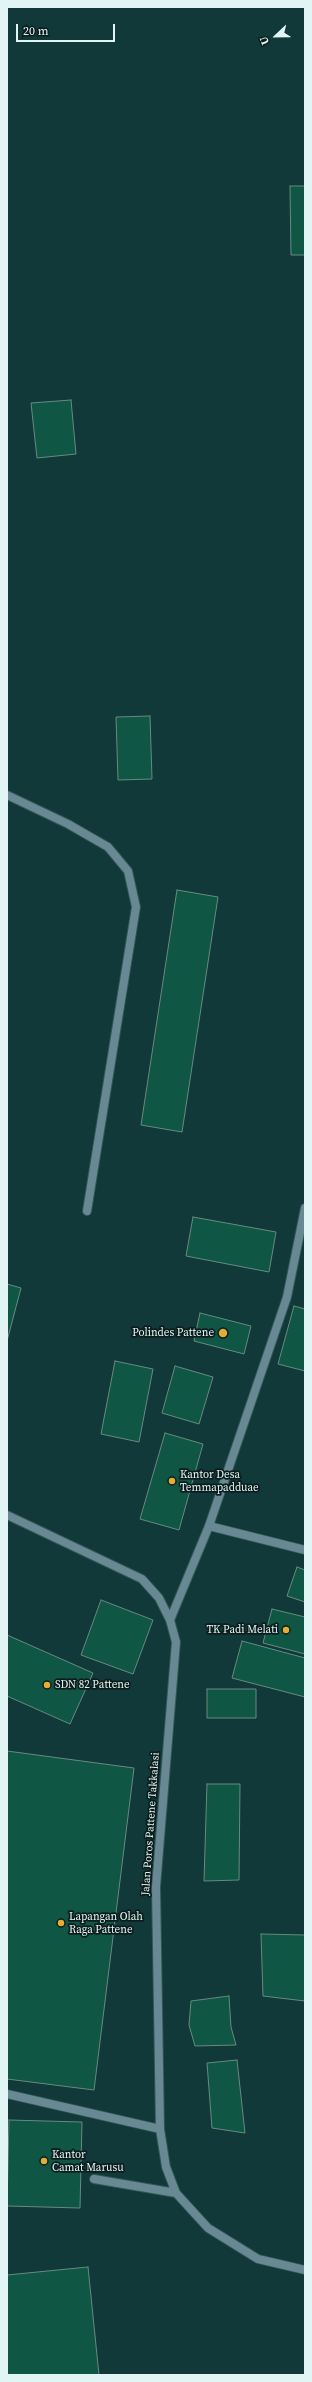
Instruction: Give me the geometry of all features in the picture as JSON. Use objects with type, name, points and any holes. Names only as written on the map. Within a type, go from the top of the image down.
[{"type":"street","points":[[7,795],[68,824],[108,847],[128,871],[136,907],[87,1211]]},
{"type":"street","points":[[170,1620],[209,1526],[287,1297],[305,1208]]},
{"type":"street","name":"Jalan Poros Pattene Takkalasi","points":[[7,1515],[142,1579],[159,1598],[170,1620],[176,1642],[156,1887],[160,2129],[166,2167],[176,2193],[208,2228],[258,2259],[305,2270]]},
{"type":"street","points":[[209,1526],[305,1550]]},
{"type":"street","points":[[7,2094],[160,2129]]},
{"type":"street","points":[[94,2179],[176,2193]]},
{"type":"building","points":[[290,186],[305,186],[305,255],[291,255]]},
{"type":"building","points":[[71,400],[76,454],[37,458],[31,403]]},
{"type":"building","points":[[150,716],[152,779],[118,780],[116,717]]},
{"type":"building","points":[[177,890],[218,897],[182,1132],[141,1125]]},
{"type":"building","points":[[193,1217],[276,1232],[269,1272],[186,1256]]},
{"type":"building","points":[[7,1284],[21,1288],[7,1341]]},
{"type":"building","points":[[294,1306],[305,1309],[305,1371],[278,1364]]},
{"type":"building","name":"Polindes Pattene","points":[[200,1313],[251,1326],[244,1354],[194,1341]]},
{"type":"building","points":[[115,1361],[153,1369],[139,1442],[101,1434]]},
{"type":"building","points":[[175,1366],[213,1377],[199,1424],[162,1413]]},
{"type":"building","name":"Kantor Desa Temmapadduae","points":[[165,1433],[203,1444],[179,1530],[140,1519]]},
{"type":"building","points":[[297,1567],[305,1570],[305,1602],[287,1596]]},
{"type":"building","points":[[101,1600],[153,1620],[133,1674],[81,1655]]},
{"type":"building","name":"TK Padi Melati","points":[[272,1609],[305,1617],[305,1654],[263,1643]]},
{"type":"building","name":"SDN 82 Pattene","points":[[7,1635],[93,1673],[70,1724],[7,1696]]},
{"type":"building","points":[[242,1641],[305,1658],[305,1697],[232,1678]]},
{"type":"building","points":[[207,1689],[256,1689],[256,1718],[207,1718]]},
{"type":"building","name":"Lapangan Olah Raga Pattene","points":[[7,1751],[134,1768],[94,2090],[7,2079]]},
{"type":"building","points":[[207,1784],[240,1784],[239,1880],[204,1881]]},
{"type":"building","points":[[261,1934],[305,1935],[305,2001],[263,1996]]},
{"type":"building","points":[[229,1996],[231,2027],[236,2045],[195,2046],[189,2025],[191,2001]]},
{"type":"building","points":[[237,2060],[245,2133],[212,2128],[207,2063]]},
{"type":"building","name":"Kantor Camat Marusu","points":[[9,2120],[82,2122],[80,2208],[7,2206]]},
{"type":"building","points":[[88,2267],[99,2375],[7,2375],[7,2275]]},
{"type":"place","name":"Polindes Pattene","points":[[223,1333]]},
{"type":"place","name":"Kantor Desa Temmapadduae","points":[[172,1481]]},
{"type":"place","name":"TK Padi Melati","points":[[286,1630]]},
{"type":"place","name":"SDN 82 Pattene","points":[[47,1685]]},
{"type":"place","name":"Lapangan Olah Raga Pattene","points":[[61,1923]]},
{"type":"place","name":"Kantor Camat Marusu","points":[[44,2161]]}]
